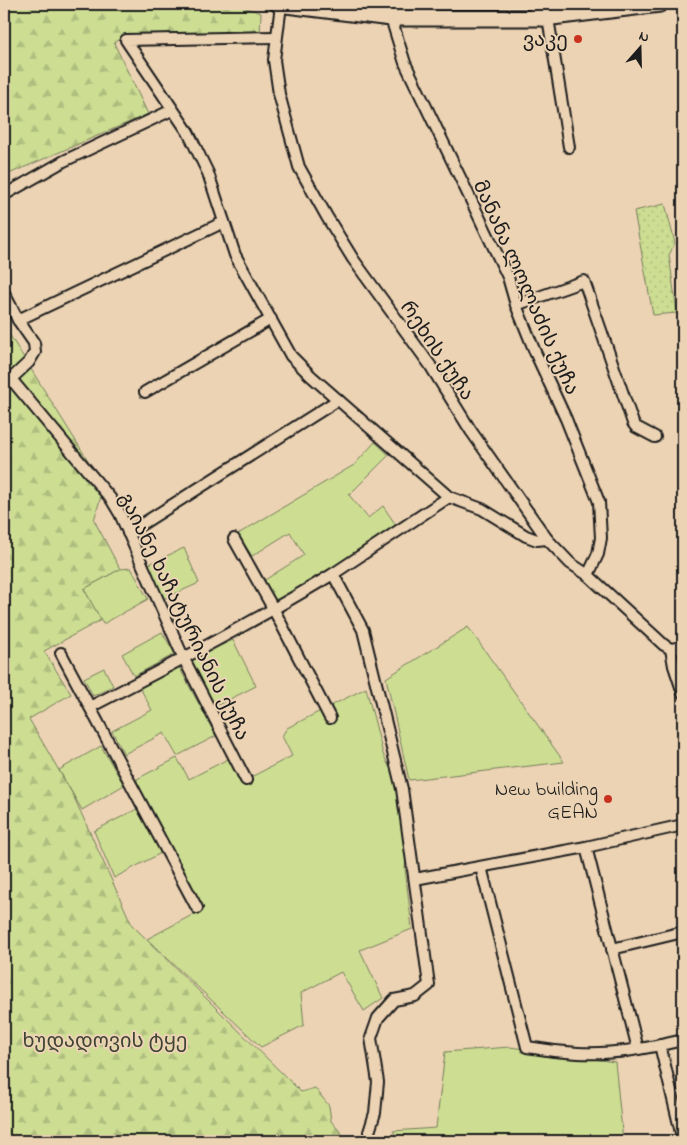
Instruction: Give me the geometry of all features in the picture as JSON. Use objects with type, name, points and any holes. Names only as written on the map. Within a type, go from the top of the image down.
[{"type":"main road","points":[[280,4],[391,18],[546,18],[660,4]]},
{"type":"main road","points":[[536,4],[546,18]]},
{"type":"street","name":"რეხის ქუჩა","points":[[280,4],[274,60],[279,94],[300,167],[353,259],[430,365],[471,431],[547,539],[570,563],[588,575],[664,645],[671,649]]},
{"type":"street","name":"მანანა ლოლაძის ქუჩა","points":[[391,18],[396,40],[405,63],[508,276],[516,305],[566,419],[598,502],[601,538],[598,554],[588,575]]},
{"type":"street","points":[[546,18],[569,147]]},
{"type":"street","points":[[276,38],[126,40],[188,132],[208,173],[235,255],[291,356],[311,376],[449,497],[482,509],[526,536],[538,540],[547,539]]},
{"type":"street","points":[[4,195],[64,161],[172,110]]},
{"type":"street","points":[[18,320],[224,222]]},
{"type":"street","points":[[516,305],[584,281],[634,423],[636,427],[655,437]]},
{"type":"street","points":[[4,293],[18,320],[34,343],[35,352],[29,362],[7,381]]},
{"type":"street","points":[[145,392],[270,319]]},
{"type":"street","name":"გაიანე ხაჩატურიანის ქუჩა","points":[[7,381],[111,499],[120,514],[184,659],[246,780]]},
{"type":"street","points":[[128,533],[338,400]]},
{"type":"street","points":[[90,707],[274,610],[333,574],[449,497]]},
{"type":"street","points":[[234,539],[274,610],[330,718]]},
{"type":"street","points":[[333,574],[363,630],[402,789],[429,984],[415,996],[394,1000],[378,1018],[372,1038],[378,1082],[375,1114],[369,1132]]},
{"type":"street","points":[[683,646],[671,649],[674,666],[683,692]]},
{"type":"street","points":[[61,654],[197,908]]},
{"type":"street","points":[[415,879],[586,847],[683,825]]},
{"type":"street","points":[[586,847],[638,1048]]},
{"type":"street","points":[[480,867],[527,1047],[580,1053],[638,1048],[683,1040]]},
{"type":"street","points":[[612,949],[683,932]]},
{"type":"street","points":[[660,1045],[683,1141]]},
{"type":"green space","points":[[4,4],[235,4],[261,13],[260,33],[125,34],[114,43],[148,114],[4,176]]},
{"type":"green space","points":[[665,204],[675,243],[669,255],[677,313],[653,315],[634,211]]},
{"type":"green space","name":"ხუდადოვის ტყე","points":[[4,326],[104,486],[94,520],[120,569],[84,589],[101,620],[44,651],[71,694],[29,719],[72,793],[132,925],[301,1092],[315,1088],[329,1106],[331,1121],[348,1141],[4,1141]]},
{"type":"green space","points":[[375,442],[389,455],[349,495],[368,518],[383,506],[398,528],[269,606],[257,585],[304,555],[290,532],[252,556],[238,534],[354,465]]},
{"type":"green space","points":[[184,548],[199,583],[161,600],[145,566]]},
{"type":"green space","points":[[131,568],[148,599],[103,624],[84,589],[120,569]]},
{"type":"green space","points":[[468,627],[564,762],[409,780],[386,678]]},
{"type":"green space","points":[[162,632],[175,654],[134,676],[122,654]]},
{"type":"green space","points":[[233,640],[256,686],[214,707],[188,660]]},
{"type":"green space","points":[[178,665],[216,736],[177,756],[164,733],[124,754],[112,731],[152,710],[139,686]]},
{"type":"green space","points":[[104,668],[113,686],[93,696],[84,678]]},
{"type":"green space","points":[[366,688],[383,754],[401,791],[408,839],[405,868],[412,929],[360,950],[383,998],[364,1011],[341,972],[301,993],[304,1025],[261,1047],[147,939],[194,914],[161,853],[114,878],[94,831],[137,809],[137,779],[177,758],[189,779],[228,759],[251,777],[292,756],[282,736],[287,728]]},
{"type":"green space","points":[[101,746],[124,785],[82,810],[59,770]]},
{"type":"green space","points":[[510,1047],[615,1062],[623,1141],[399,1141],[393,1131],[436,1128],[445,1052]]},
{"type":"place","name":"ვაკე","points":[[578,39]]},
{"type":"place","name":"New building GEAN","points":[[608,799]]}]
